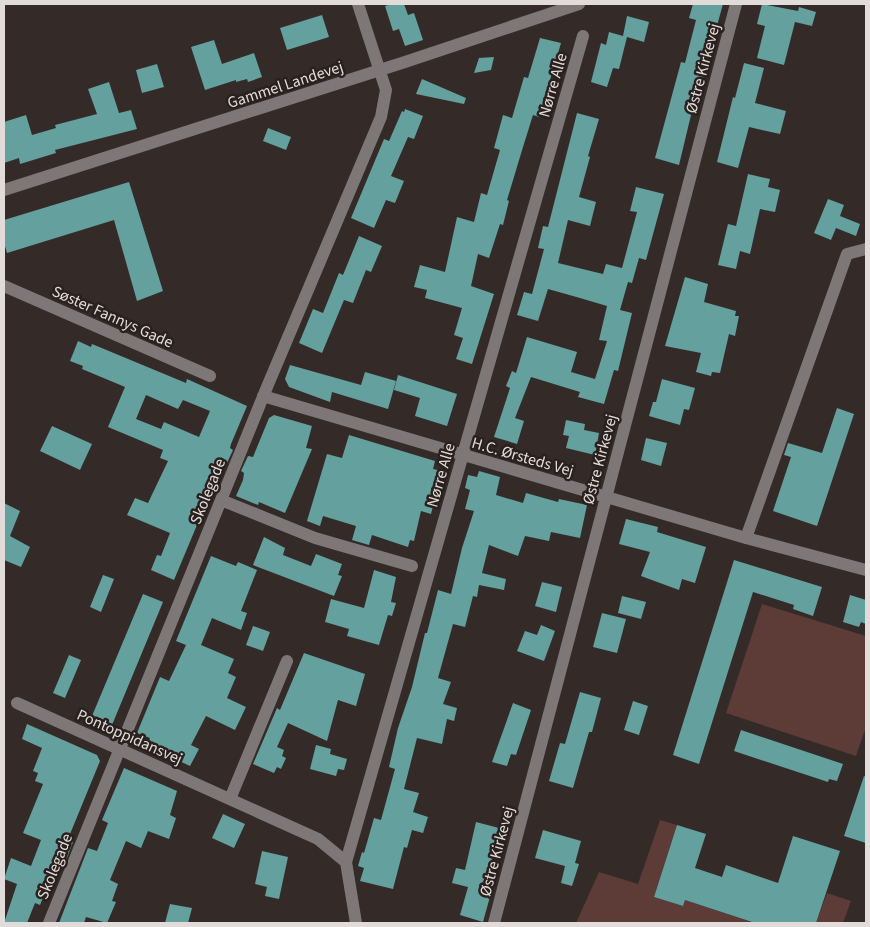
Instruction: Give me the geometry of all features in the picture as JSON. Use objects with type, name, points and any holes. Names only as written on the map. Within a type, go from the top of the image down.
[{"type":"street","name":"Skolegade","points":[[49,923],[263,396],[381,117],[386,90],[358,4]]},
{"type":"street","name":"Gammel Landevej","points":[[4,190],[379,70],[576,4]]},
{"type":"street","name":"Østre Kirkevej","points":[[494,923],[736,4]]},
{"type":"street","name":"Nørre Alle","points":[[356,923],[346,862],[583,36]]},
{"type":"street","points":[[746,538],[847,254],[866,249]]},
{"type":"street","name":"Søster Fannys Gade","points":[[4,286],[210,376]]},
{"type":"street","name":"H.C. Ørsteds Vej","points":[[263,396],[746,538],[866,570]]},
{"type":"street","points":[[221,500],[316,538],[412,566]]},
{"type":"street","points":[[230,799],[287,661]]},
{"type":"street","name":"Pontoppidansvej","points":[[17,703],[318,839],[346,862]]},
{"type":"shaded area","points":[[762,604],[866,636],[866,727],[856,756],[726,713]]},
{"type":"shaded area","points":[[660,820],[677,825],[654,897],[683,906],[685,900],[754,923],[576,923],[599,872],[638,884]]},
{"type":"shaded area","points":[[827,893],[851,901],[843,923],[816,923]]},
{"type":"building","points":[[404,4],[408,15],[414,13],[423,40],[405,46],[399,29],[393,31],[385,6]]},
{"type":"building","points":[[693,4],[723,4],[700,87],[698,86],[679,165],[655,158],[681,62],[685,63],[696,20],[689,18]]},
{"type":"building","points":[[762,4],[798,11],[799,7],[816,12],[812,26],[795,22],[784,65],[757,58],[765,26],[757,24]]},
{"type":"building","points":[[322,15],[329,37],[287,50],[280,28]]},
{"type":"building","points":[[627,16],[649,22],[644,42],[627,37],[619,69],[613,68],[607,87],[591,82],[601,43],[606,45],[609,32],[623,36]]},
{"type":"building","points":[[540,38],[561,43],[539,117],[533,115],[507,200],[509,201],[503,225],[500,224],[489,258],[478,254],[471,286],[494,294],[472,364],[456,359],[463,338],[454,335],[462,308],[425,298],[427,290],[414,287],[420,265],[445,272],[457,217],[474,222],[481,193],[487,195],[500,150],[494,148],[503,115],[512,118],[524,77],[528,78]]},
{"type":"building","points":[[214,40],[222,64],[254,53],[262,77],[248,82],[247,79],[236,82],[236,80],[205,90],[191,47]]},
{"type":"building","points":[[494,57],[491,70],[474,73],[479,58]]},
{"type":"building","points":[[744,63],[764,68],[755,103],[786,111],[780,134],[749,127],[738,168],[717,162],[733,97],[735,98]]},
{"type":"building","points":[[157,64],[164,87],[142,93],[136,70]]},
{"type":"building","points":[[422,79],[466,98],[464,104],[416,94]]},
{"type":"building","points":[[109,82],[119,113],[131,110],[137,129],[55,150],[56,153],[20,164],[19,158],[4,163],[4,122],[26,115],[32,135],[56,128],[55,125],[97,114],[88,89]]},
{"type":"building","points":[[405,109],[423,116],[414,139],[408,137],[391,176],[404,181],[395,203],[386,200],[374,228],[351,218],[384,139],[389,141],[402,111],[404,112]]},
{"type":"building","points":[[577,113],[599,119],[579,197],[596,202],[590,226],[568,220],[558,263],[603,274],[606,264],[622,268],[637,212],[630,211],[636,187],[664,194],[646,260],[639,258],[632,283],[628,282],[620,310],[632,313],[618,371],[614,370],[604,404],[578,397],[580,392],[531,377],[515,418],[524,421],[517,444],[494,437],[510,388],[506,386],[512,371],[516,373],[527,337],[577,352],[571,372],[595,379],[607,341],[599,340],[607,306],[580,298],[548,289],[538,321],[517,315],[524,292],[532,294],[544,249],[538,248],[543,226],[548,227]]},
{"type":"building","points":[[268,128],[291,137],[286,150],[263,141]]},
{"type":"building","points":[[748,174],[770,179],[768,187],[780,190],[775,212],[760,209],[750,254],[740,251],[736,269],[718,265],[728,224],[736,226]]},
{"type":"building","points":[[129,182],[163,291],[137,301],[114,220],[7,253],[4,243],[4,220]]},
{"type":"building","points":[[828,199],[844,205],[840,216],[860,224],[856,236],[836,228],[831,240],[814,233]]},
{"type":"building","points":[[359,236],[382,246],[371,272],[366,270],[353,303],[344,300],[322,353],[299,343],[313,309],[323,313],[339,273],[343,275]]},
{"type":"building","points":[[685,277],[708,284],[704,302],[736,311],[735,316],[739,316],[735,336],[729,334],[720,373],[712,372],[711,376],[696,372],[701,353],[665,346]]},
{"type":"building","points":[[78,341],[91,347],[92,344],[186,383],[187,379],[247,406],[231,444],[230,448],[233,450],[226,465],[224,464],[220,470],[174,580],[151,570],[157,555],[161,556],[170,533],[127,515],[135,498],[148,503],[168,461],[160,458],[163,450],[108,427],[125,387],[82,369],[83,366],[70,361]],"holes":[[[146,395],[178,409],[183,400],[210,411],[199,437],[164,422],[161,429],[136,419]]]},
{"type":"building","points":[[290,365],[361,385],[365,372],[396,381],[388,409],[332,392],[330,402],[289,387],[285,379]]},
{"type":"building","points":[[398,375],[457,394],[447,426],[415,416],[420,398],[394,390]]},
{"type":"building","points":[[662,379],[695,388],[689,410],[684,409],[680,425],[649,416],[653,402],[656,402]]},
{"type":"building","points":[[837,408],[854,414],[817,526],[773,511],[791,457],[784,455],[788,443],[822,453]]},
{"type":"building","points":[[274,415],[312,426],[306,448],[312,449],[285,513],[259,502],[258,505],[236,496],[243,480],[244,473],[241,471],[248,456],[253,457],[269,418]]},
{"type":"building","points":[[566,420],[585,424],[584,430],[599,433],[595,455],[566,448],[569,436],[563,435]]},
{"type":"building","points":[[52,426],[92,444],[80,470],[40,451]]},
{"type":"building","points":[[349,435],[435,461],[433,469],[442,471],[431,514],[421,511],[414,541],[410,540],[408,547],[372,535],[369,545],[352,540],[356,526],[323,516],[320,526],[307,521],[327,454],[342,458]]},
{"type":"building","points":[[646,438],[667,443],[661,466],[641,460]]},
{"type":"building","points":[[479,471],[500,477],[496,495],[523,503],[526,493],[558,502],[559,499],[587,505],[580,538],[551,532],[549,541],[525,536],[518,556],[489,545],[482,573],[506,579],[504,590],[479,585],[477,597],[473,596],[465,627],[453,624],[438,678],[451,682],[443,704],[457,708],[454,721],[447,719],[442,744],[417,738],[404,789],[419,793],[413,812],[428,817],[423,833],[412,830],[407,848],[404,847],[393,889],[360,881],[364,868],[358,866],[362,852],[364,853],[374,818],[381,820],[395,769],[389,767],[398,728],[412,687],[438,590],[451,594],[462,548],[474,511],[465,509],[470,490],[465,488],[468,475],[477,477]]},
{"type":"building","points":[[4,503],[20,511],[10,536],[30,547],[21,567],[4,560]]},
{"type":"building","points":[[626,519],[658,527],[657,532],[706,547],[695,583],[682,579],[679,590],[641,576],[650,552],[619,544]]},
{"type":"building","points":[[264,537],[285,548],[283,555],[311,566],[316,554],[342,564],[338,575],[342,576],[334,596],[253,565]]},
{"type":"building","points":[[211,556],[236,566],[238,562],[257,570],[241,611],[247,613],[241,630],[212,618],[201,645],[234,659],[228,673],[236,677],[227,698],[246,707],[235,730],[206,716],[191,745],[199,749],[190,766],[147,746],[150,738],[137,733],[160,677],[169,681],[186,645],[176,641]]},
{"type":"building","points":[[734,560],[822,587],[813,616],[793,609],[794,605],[753,592],[699,764],[673,755]]},
{"type":"building","points":[[374,570],[396,577],[391,602],[396,603],[392,616],[388,615],[379,645],[347,636],[349,629],[325,622],[331,599],[364,608]]},
{"type":"building","points":[[103,575],[114,579],[101,612],[90,607]]},
{"type":"building","points":[[542,582],[562,587],[556,612],[535,606]]},
{"type":"building","points":[[143,594],[163,602],[112,725],[92,716]]},
{"type":"building","points":[[850,595],[866,600],[866,624],[861,622],[859,627],[843,622]]},
{"type":"building","points":[[622,596],[646,602],[641,619],[618,613]]},
{"type":"building","points":[[602,613],[626,619],[617,653],[593,647]]},
{"type":"building","points":[[541,625],[555,631],[544,661],[517,651],[525,631],[537,635]]},
{"type":"building","points":[[253,626],[270,632],[263,651],[246,645]]},
{"type":"building","points":[[304,653],[365,674],[356,706],[338,700],[327,741],[288,723],[277,747],[284,750],[282,756],[286,758],[281,769],[277,767],[274,773],[253,764],[277,708],[280,710]]},
{"type":"building","points":[[69,655],[81,660],[65,698],[53,693]]},
{"type":"building","points":[[580,692],[601,698],[592,732],[589,732],[573,788],[549,781],[560,743],[565,744]]},
{"type":"building","points":[[633,701],[648,706],[639,735],[624,730]]},
{"type":"building","points":[[513,703],[531,710],[516,755],[511,754],[507,766],[492,762]]},
{"type":"building","points":[[27,724],[97,755],[100,761],[68,839],[73,842],[65,863],[58,860],[40,905],[35,903],[27,923],[4,923],[17,884],[4,879],[11,858],[31,866],[41,840],[23,833],[43,784],[35,781],[38,773],[33,771],[42,748],[22,739]]},
{"type":"building","points":[[741,730],[843,764],[837,781],[829,779],[828,782],[734,751]]},
{"type":"building","points":[[316,745],[331,749],[330,754],[347,759],[344,770],[338,769],[336,776],[310,769]]},
{"type":"building","points":[[124,768],[177,791],[170,815],[176,818],[169,839],[148,831],[141,848],[126,841],[110,880],[118,884],[112,901],[116,902],[107,923],[86,917],[84,923],[59,923],[88,848],[97,851],[108,823],[102,820]]},
{"type":"building","points":[[864,776],[866,777],[866,843],[844,836]]},
{"type":"building","points":[[223,814],[245,824],[234,848],[212,838]]},
{"type":"building","points":[[476,822],[499,828],[491,863],[498,866],[489,892],[491,893],[483,922],[460,915],[468,887],[452,883],[456,868],[465,870]]},
{"type":"building","points":[[677,825],[706,834],[695,868],[722,877],[726,865],[778,883],[793,836],[840,851],[816,923],[755,923],[685,900],[683,906],[654,897]]},
{"type":"building","points":[[543,830],[581,841],[575,863],[579,864],[572,886],[561,883],[565,866],[535,858]]},
{"type":"building","points":[[262,851],[288,857],[279,899],[265,896],[267,887],[255,884]]},
{"type":"building","points":[[170,904],[192,908],[188,923],[165,923]]}]
